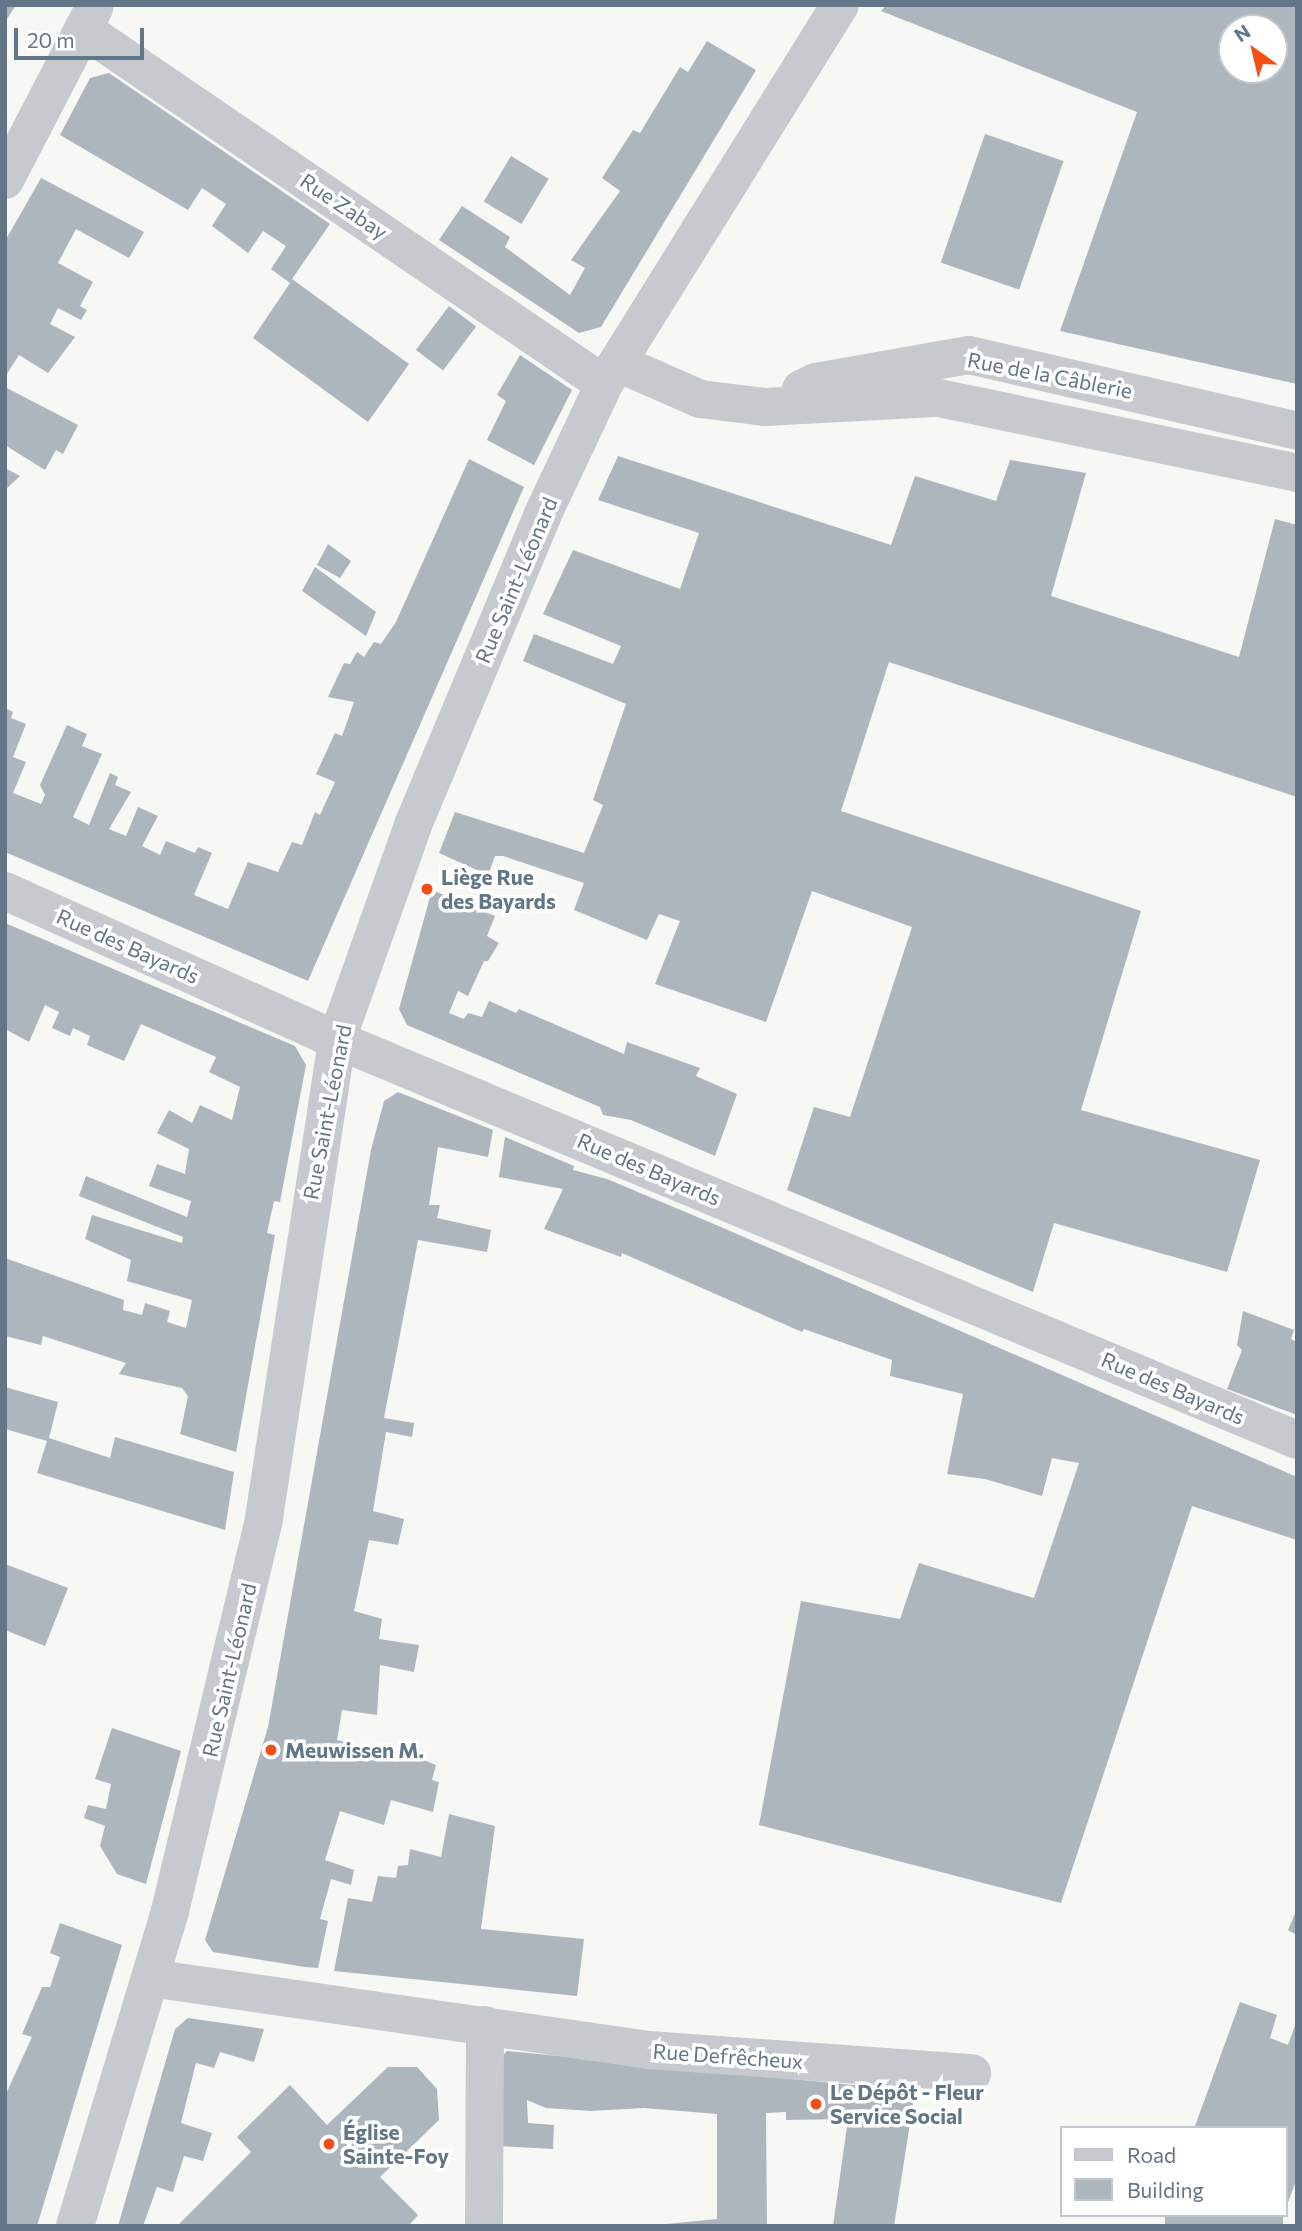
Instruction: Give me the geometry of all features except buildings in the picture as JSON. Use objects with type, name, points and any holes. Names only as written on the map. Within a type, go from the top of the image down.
[{"type":"street","name":"Rue Saint-Léonard","points":[[75,2226],[150,1978],[200,1797],[264,1518],[337,1039],[413,825],[542,516],[611,374],[676,263],[840,5]]},
{"type":"street","name":"Rue Zabay","points":[[89,17],[611,374]]},
{"type":"street","points":[[5,180],[89,17]]},
{"type":"street","name":"Rue de la Câblerie","points":[[765,407],[816,382],[969,355],[1297,432]]},
{"type":"street","name":"Rue de la Câblerie","points":[[611,374],[700,399],[765,407],[939,398],[1297,473]]},
{"type":"street","name":"Rue des Bayards","points":[[5,891],[337,1039],[1297,1440]]},
{"type":"street","name":"Rue Defrêcheux","points":[[150,1978],[649,2050],[972,2073]]},
{"type":"street","points":[[484,2226],[485,2025]]},
{"type":"place","name":"Liège Rue des Bayards","points":[[427,889]]},
{"type":"place","name":"Meuwissen M.","points":[[271,1750]]},
{"type":"place","name":"Le Dépôt - Fleur Service Social","points":[[816,2104]]},
{"type":"place","name":"Église Sainte-Foy","points":[[329,2144]]}]
